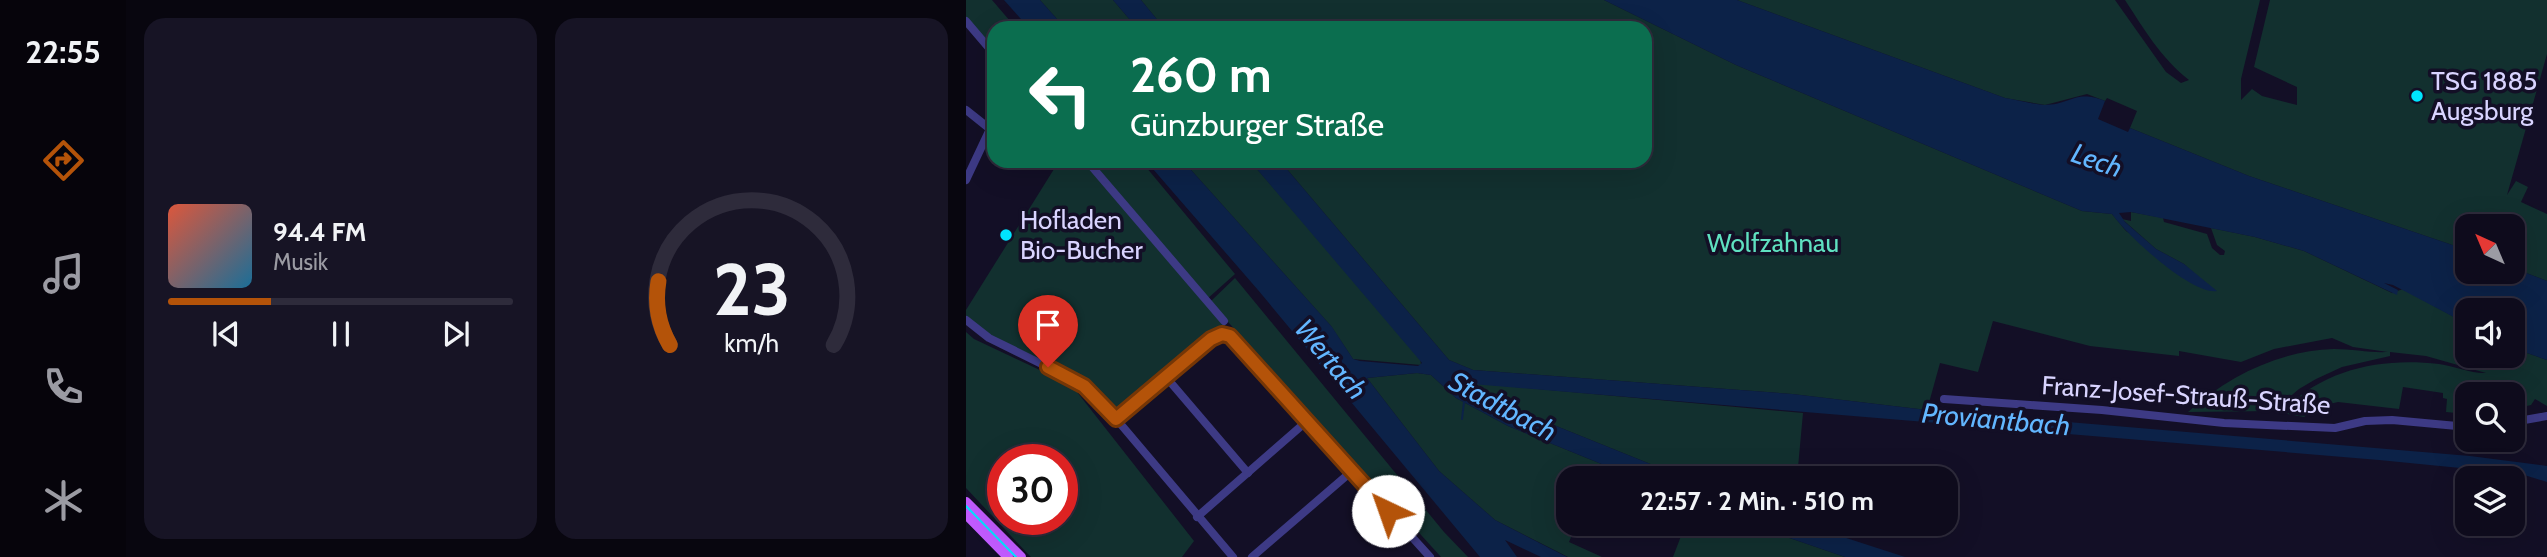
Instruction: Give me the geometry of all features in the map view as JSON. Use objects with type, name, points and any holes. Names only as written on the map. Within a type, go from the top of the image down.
[{"type":"main road","points":[[966,502],[1021,557]]},
{"type":"main road","points":[[966,514],[1008,557]]},
{"type":"street","points":[[966,21],[987,46]]},
{"type":"street","points":[[966,110],[987,127]]},
{"type":"street","points":[[966,180],[987,135]]},
{"type":"street","points":[[1093,168],[1224,321]]},
{"type":"street","points":[[966,320],[989,338],[1076,381],[1116,419],[1233,557]]},
{"type":"street","points":[[1116,419],[1211,339],[1225,334],[1235,340],[1430,557]]},
{"type":"street","points":[[1166,377],[1248,473]]},
{"type":"street","name":"Franz-Josef-Strauß-Straße","points":[[1944,399],[2102,410],[2224,423],[2335,428],[2365,421],[2392,420],[2455,426]]},
{"type":"street","points":[[2525,420],[2547,416]]},
{"type":"street","points":[[1197,517],[1307,421]]},
{"type":"street","points":[[1252,557],[1352,471]]},
{"type":"green space","points":[[966,0],[992,0],[1010,21],[987,21],[987,46],[966,21]]},
{"type":"green space","points":[[1040,0],[1113,0],[1131,21],[1059,21]]},
{"type":"green space","name":"Wolfzahnau","points":[[1141,0],[1604,0],[1647,21],[1158,21]]},
{"type":"green space","points":[[1737,0],[2115,0],[2166,72],[2181,83],[2189,80],[2161,53],[2125,0],[2260,0],[2241,79],[2241,100],[2252,89],[2262,96],[2297,105],[2297,87],[2254,67],[2270,0],[2547,0],[2547,54],[2507,195],[2516,181],[2528,187],[2521,202],[2547,214],[2547,281],[2525,273],[2525,214],[2455,214],[2455,246],[2249,176],[2130,128],[2137,111],[2107,98],[2105,101],[2087,94],[2045,105],[2005,98]]},
{"type":"green space","name":"Wolfzahnau","points":[[1652,24],[1736,65],[2082,211],[2112,214],[2126,231],[2205,284],[2184,264],[2156,249],[2122,219],[2131,221],[2131,212],[2163,218],[2164,222],[2207,234],[2212,248],[2220,255],[2224,255],[2225,251],[2217,245],[2211,228],[2304,251],[2392,293],[2403,289],[2455,317],[2455,364],[2426,356],[2390,352],[2390,356],[2342,367],[2316,379],[2299,389],[2273,411],[2188,412],[2220,387],[2274,360],[2334,349],[2388,352],[2353,347],[2332,338],[2274,349],[2241,362],[2179,351],[2179,356],[2090,346],[1993,321],[1978,372],[1940,363],[1927,410],[1792,394],[1473,370],[1449,360],[1286,168],[1652,168]]},
{"type":"green space","points":[[1055,168],[1147,168],[1235,274],[1206,300],[1225,324],[1225,334],[1116,419],[1084,386],[989,338],[966,320],[966,310]]},
{"type":"green space","points":[[1189,168],[1256,168],[1420,357],[1421,365],[1353,359],[1331,326]]},
{"type":"green space","points":[[1235,278],[1444,532],[1468,557],[1441,557],[1210,302]]},
{"type":"green space","points":[[966,332],[974,339],[1065,382],[1077,392],[1194,541],[1182,557],[1031,557],[1010,535],[1078,535],[1078,444],[987,444],[987,510],[966,488]]},
{"type":"green space","name":"Wolfzahnau","points":[[2525,352],[2547,360],[2547,406],[2535,399],[2531,405],[2525,406],[2525,382],[2455,382],[2455,413],[2446,412],[2447,399],[2443,398],[2443,393],[2403,387],[2399,409],[2338,402],[2321,406],[2304,417],[2281,413],[2297,398],[2334,376],[2374,365],[2417,362],[2486,373],[2468,368],[2525,368]]},
{"type":"green space","points":[[1417,373],[1431,375],[1456,398],[1508,426],[1606,466],[1556,466],[1556,536],[1572,536],[1569,542],[1602,557],[1568,557],[1495,520],[1439,471],[1367,378]]},
{"type":"green space","points":[[1471,383],[1803,413],[1798,466],[1655,466],[1492,400]]},
{"type":"green space","points":[[1681,536],[1784,536],[1845,557],[1673,557]]},
{"type":"water","points":[[1004,0],[1040,0],[1059,21],[1023,21]]},
{"type":"water","points":[[1113,0],[1141,0],[1158,21],[1131,21]]},
{"type":"water","name":"Lech","points":[[1604,0],[1737,0],[2005,98],[2044,105],[2080,97],[2105,101],[2098,119],[2128,132],[2130,128],[2249,176],[2455,246],[2455,284],[2525,284],[2525,273],[2547,281],[2547,360],[2525,352],[2525,298],[2455,298],[2455,318],[2393,285],[2384,283],[2398,290],[2397,295],[2304,251],[2255,237],[2131,212],[2119,213],[2125,222],[2156,249],[2184,264],[2217,291],[2206,290],[2192,284],[2160,262],[2112,214],[2082,211],[1736,65],[1652,24],[1652,21],[1647,21]]},
{"type":"water","points":[[1152,168],[1189,168],[1332,327],[1353,359],[1360,361],[1418,366],[1422,363],[1256,168],[1286,168],[1449,360],[1473,370],[1792,394],[1927,410],[2470,456],[2547,466],[2547,482],[2525,475],[2525,466],[2455,467],[1472,384],[1492,400],[1655,466],[1606,466],[1508,426],[1456,398],[1431,375],[1417,373],[1367,378],[1439,471],[1495,520],[1567,557],[1541,557],[1505,540],[1517,557],[1480,557],[1258,290]]},
{"type":"water","points":[[1784,536],[1840,536],[1905,557],[1845,557]]},
{"type":"waterway","name":"Stadtbach","points":[[1462,419],[1464,402]]},
{"type":"tram line","points":[[966,506],[1016,557]]},
{"type":"place","name":"TSG 1885 Augsburg","points":[[2417,96]]},
{"type":"place","name":"Hofladen Bio-Bucher","points":[[1006,235]]},
{"type":"route","points":[[1048,367],[1084,386],[1116,419],[1211,339],[1222,334],[1230,336],[1388,511]]},
{"type":"water label","name":"Wertach","points":[[1331,359]]},
{"type":"water label","name":"Proviantbach","points":[[1996,419]]}]
